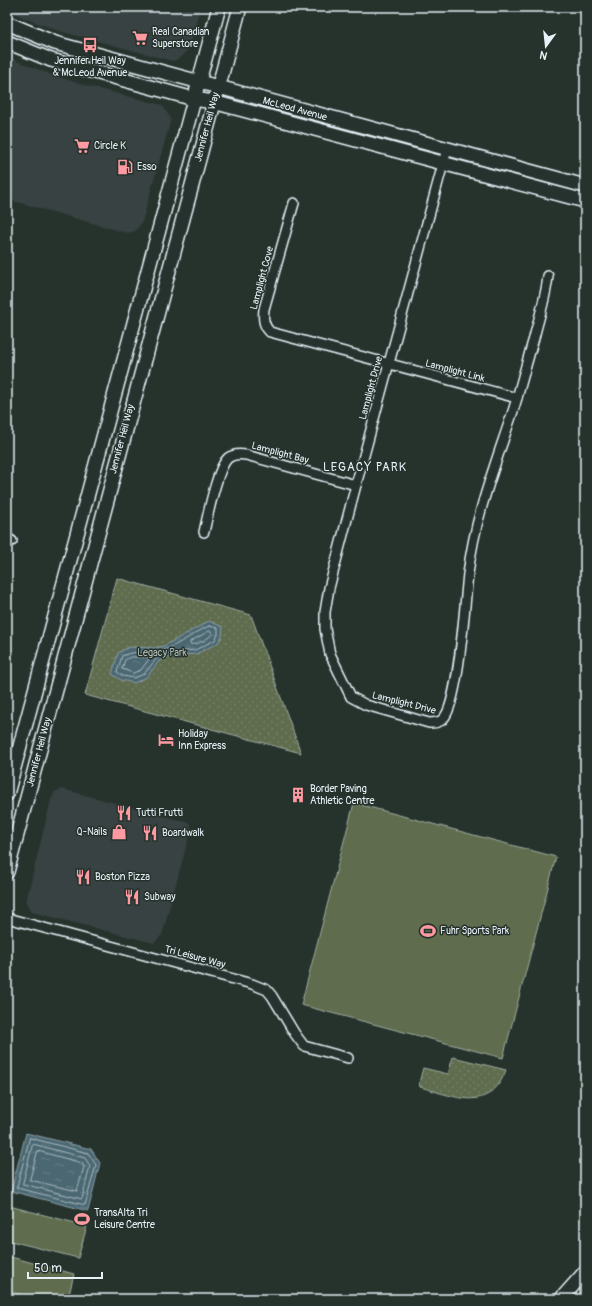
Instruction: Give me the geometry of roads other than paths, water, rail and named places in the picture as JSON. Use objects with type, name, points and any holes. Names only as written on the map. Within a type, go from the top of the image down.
[{"type":"main road","name":"Jennifer Heil Way","points":[[7,794],[219,7]]},
{"type":"main road","name":"Jennifer Heil Way","points":[[7,872],[213,102],[240,7]]},
{"type":"main road","name":"McLeod Avenue","points":[[7,23],[55,43],[585,186]]},
{"type":"main road","name":"McLeod Avenue","points":[[7,42],[51,60],[194,99],[213,102],[585,201]]},
{"type":"main road","points":[[561,1299],[585,1272]]},
{"type":"street","name":"Lamplight Drive","points":[[447,149],[356,485],[329,588],[325,612],[325,628],[330,654],[351,697],[357,701],[436,723],[443,720],[447,714],[456,678],[470,556],[476,525],[484,493],[517,398],[544,300],[548,276]]},
{"type":"street","name":"Lamplight Cove","points":[[294,203],[264,309],[263,317],[265,327],[274,334],[388,364]]},
{"type":"street","name":"Lamplight Link","points":[[388,364],[517,398]]},
{"type":"street","name":"Lamplight Bay","points":[[204,532],[220,470],[224,462],[229,457],[234,455],[246,455],[356,485]]},
{"type":"street","name":"Tri Leisure Way","points":[[7,918],[263,988],[272,996],[304,1046],[348,1058]]},
{"type":"water","points":[[209,621],[223,627],[222,636],[218,643],[196,654],[172,656],[159,661],[147,677],[134,683],[121,680],[112,674],[118,653],[129,647],[154,648],[164,646]]},
{"type":"water","points":[[26,1133],[91,1149],[100,1163],[88,1211],[11,1191]]},
{"type":"place","name":"Real Canadian Superstore","points":[[140,38]]},
{"type":"place","name":"Jennifer Heil Way & McLeod Avenue","points":[[90,45]]},
{"type":"place","name":"Circle K","points":[[82,146]]},
{"type":"place","name":"Esso","points":[[125,167]]},
{"type":"place","name":"Holiday Inn Express","points":[[166,740]]},
{"type":"place","name":"Border Paving Athletic Centre","points":[[298,795]]},
{"type":"place","name":"Tutti Frutti","points":[[124,813]]},
{"type":"place","name":"Q-Nails","points":[[119,832]]},
{"type":"place","name":"Boardwalk","points":[[150,833]]},
{"type":"place","name":"Boston Pizza","points":[[83,877]]},
{"type":"place","name":"Subway","points":[[132,897]]},
{"type":"place","name":"Fuhr Sports Park","points":[[428,931]]},
{"type":"place","name":"TransAlta Tri Leisure Centre","points":[[82,1219]]},
{"type":"district","name":"LEGACY PARK","points":[[365,467]]},
{"type":"park label","name":"Legacy Park","points":[[162,653]]}]
